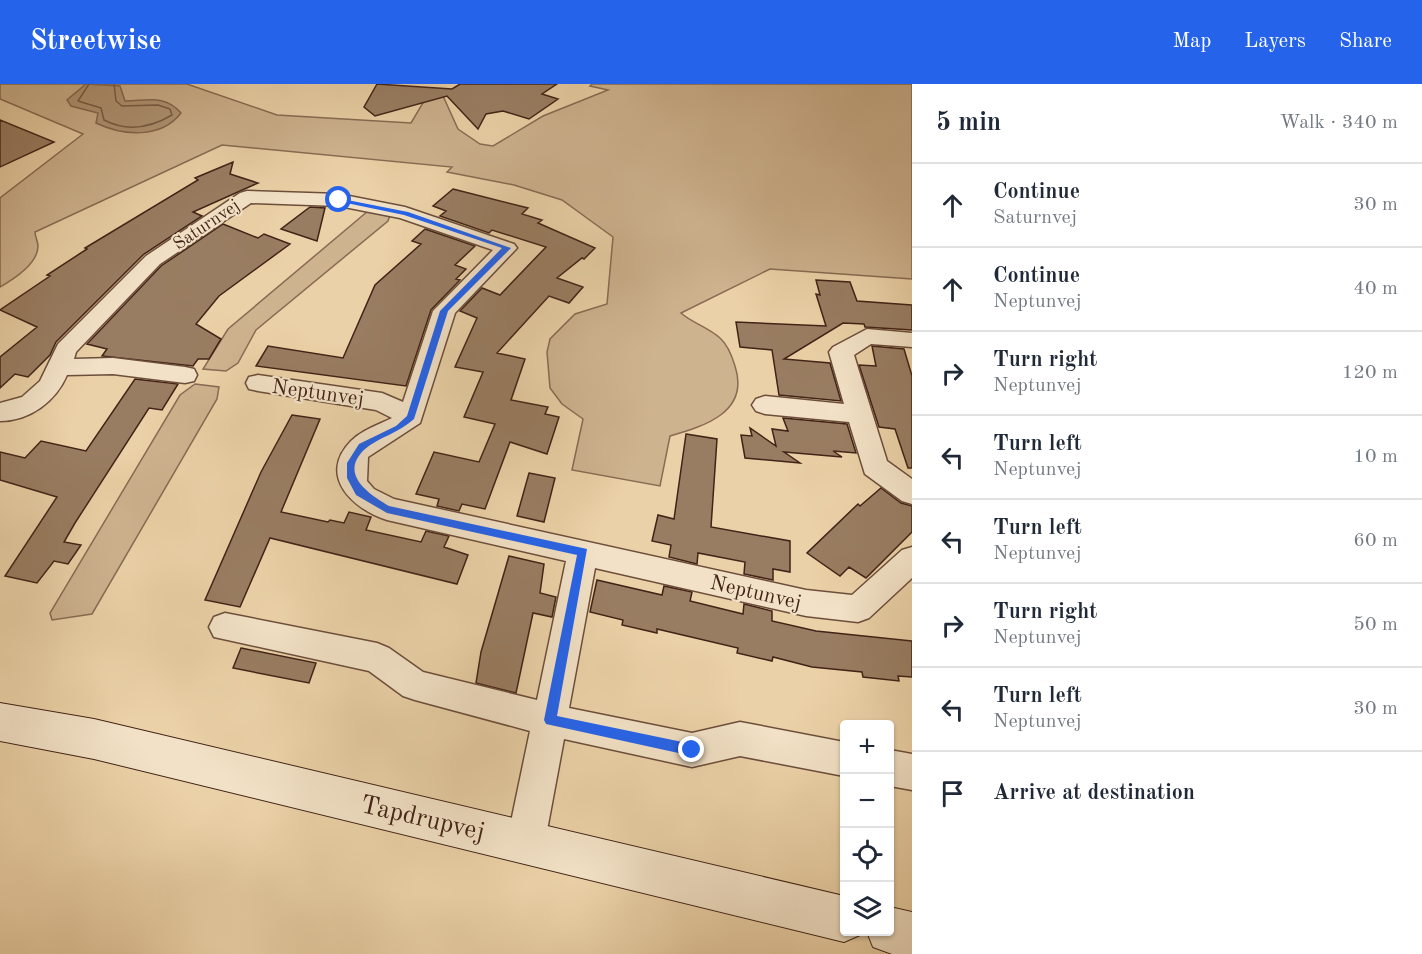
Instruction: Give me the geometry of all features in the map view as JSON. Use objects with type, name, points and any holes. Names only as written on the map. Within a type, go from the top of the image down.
[{"type":"street","name":"Saturnvej","points":[[0,412],[9,412],[31,403],[50,386],[66,349],[153,260],[247,197],[339,200],[405,213],[507,248],[444,311],[411,417]]},
{"type":"street","points":[[912,340],[867,336],[841,352],[875,467],[912,493]]},
{"type":"street","points":[[57,367],[113,366],[185,375]]},
{"type":"street","name":"Neptunvej","points":[[258,383],[382,402],[411,417],[399,428],[362,446],[352,463],[352,478],[359,493],[387,509],[806,603],[858,609],[912,559]]},
{"type":"street","points":[[765,405],[860,414]]},
{"type":"street","points":[[526,841],[583,552]]},
{"type":"street","points":[[225,627],[377,657],[415,685],[550,720],[692,750],[740,739],[840,758]]},
{"type":"street","name":"Tapdrupvej","points":[[0,722],[94,739],[840,918]]},
{"type":"street","points":[[894,769],[912,772]]},
{"type":"street","points":[[894,931],[912,936]]},
{"type":"shaded area","points":[[0,84],[187,84],[277,115],[411,123],[427,96],[443,96],[458,129],[480,144],[493,146],[543,116],[608,90],[590,86],[592,84],[912,84],[912,279],[770,269],[681,313],[715,334],[729,351],[738,382],[736,395],[730,406],[710,422],[670,436],[660,486],[572,470],[583,419],[562,404],[550,388],[547,352],[550,339],[575,314],[607,304],[613,237],[562,200],[514,185],[447,172],[452,167],[222,145],[35,232],[38,246],[34,259],[12,280],[0,287],[0,198],[83,134],[0,99]]},
{"type":"shaded area","points":[[368,211],[390,215],[388,221],[256,330],[238,363],[226,371],[203,369],[228,329]]},
{"type":"shaded area","points":[[195,384],[219,387],[217,399],[92,614],[52,620],[50,613],[180,395]]},
{"type":"water","points":[[86,84],[120,86],[125,101],[162,101],[169,103],[181,113],[173,121],[152,131],[141,133],[118,131],[96,123],[98,113],[71,106],[67,100]]},
{"type":"building","points":[[377,84],[452,89],[460,84],[557,84],[542,94],[558,99],[529,119],[503,111],[486,114],[478,129],[447,96],[375,116],[364,107]]},
{"type":"building","points":[[0,120],[54,142],[0,167]]},
{"type":"building","points":[[233,162],[230,174],[258,183],[193,212],[202,216],[144,254],[56,342],[50,355],[28,377],[15,374],[0,388],[0,357],[37,327],[0,310],[87,249],[85,248],[198,180],[195,178]]},
{"type":"building","points":[[453,189],[528,208],[522,214],[542,220],[538,223],[595,248],[584,259],[582,258],[557,278],[583,287],[569,303],[549,296],[497,353],[525,359],[511,400],[548,407],[545,414],[559,417],[547,454],[510,442],[485,509],[462,504],[459,511],[437,506],[439,499],[416,494],[434,452],[479,462],[495,424],[464,417],[483,372],[455,367],[477,318],[460,311],[482,288],[500,295],[546,247],[492,230],[489,233],[440,216],[446,211],[433,206]]},
{"type":"building","points":[[310,207],[325,208],[317,241],[281,229]]},
{"type":"building","points":[[223,224],[258,238],[264,234],[290,244],[219,296],[196,324],[221,339],[209,359],[198,359],[193,366],[102,356],[107,349],[87,344],[161,266]]},
{"type":"building","points":[[425,229],[475,246],[455,265],[466,269],[456,279],[460,280],[431,310],[406,386],[256,366],[268,346],[343,358],[375,285],[421,244],[412,241]]},
{"type":"building","points":[[816,280],[850,282],[857,301],[912,305],[912,330],[843,323],[784,359],[830,363],[841,401],[779,395],[772,350],[740,347],[736,322],[826,326],[816,294],[820,295]]},
{"type":"building","points":[[872,346],[904,349],[912,376],[912,468],[908,468],[895,429],[879,427],[859,365],[876,366]]},
{"type":"building","points":[[135,379],[178,384],[162,410],[149,408],[64,542],[81,545],[68,564],[54,561],[37,583],[5,576],[57,497],[0,480],[0,452],[25,458],[41,441],[86,451]]},
{"type":"building","points":[[292,415],[320,419],[281,512],[344,523],[349,512],[371,517],[366,530],[421,542],[426,531],[449,536],[444,547],[468,555],[457,584],[270,538],[240,607],[205,600],[261,472]]},
{"type":"building","points":[[783,418],[847,424],[856,453],[833,451],[842,457],[784,452],[800,463],[745,458],[741,435],[752,436],[750,428],[776,446],[772,429],[788,431]]},
{"type":"building","points":[[686,434],[717,439],[711,527],[790,541],[790,572],[773,569],[773,580],[744,574],[745,562],[698,553],[697,564],[669,557],[671,545],[652,541],[658,515],[674,519]]},
{"type":"building","points":[[529,473],[555,478],[544,522],[517,516]]},
{"type":"building","points":[[881,488],[901,503],[912,506],[912,532],[866,578],[849,567],[840,576],[807,553],[858,504],[860,506]]},
{"type":"building","points":[[509,556],[544,564],[540,593],[556,597],[552,617],[533,613],[516,693],[476,683],[481,652]]},
{"type":"building","points":[[597,580],[662,595],[664,586],[692,592],[690,601],[743,614],[744,604],[772,611],[772,621],[816,631],[912,641],[912,677],[898,676],[899,681],[863,677],[862,672],[812,667],[773,657],[772,661],[737,653],[738,648],[657,629],[657,633],[622,625],[623,620],[590,612]]},
{"type":"building","points":[[241,648],[316,663],[309,683],[233,668]]},
{"type":"route","points":[[339,200],[405,213],[507,248],[444,311],[411,417],[399,428],[362,446],[352,463],[352,478],[359,493],[387,509],[583,552],[550,720],[692,750]]}]
